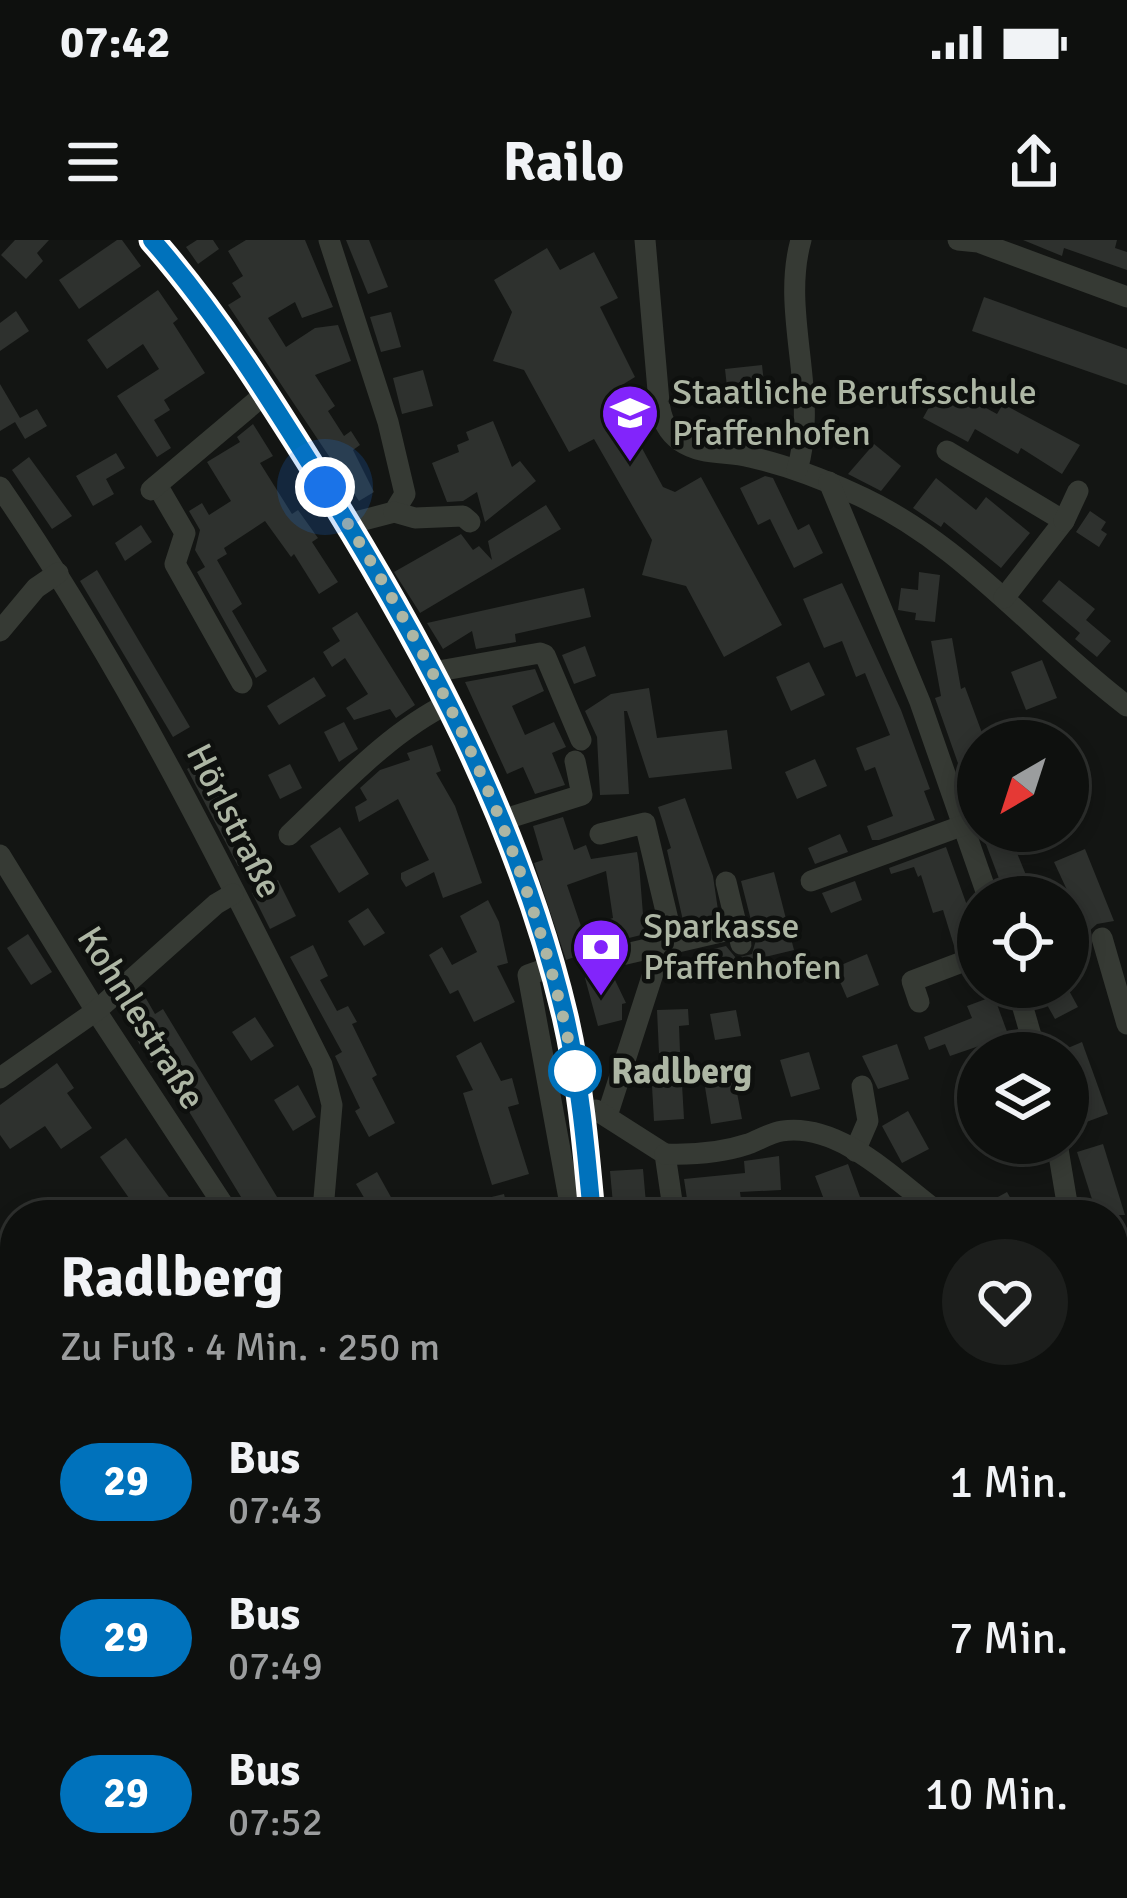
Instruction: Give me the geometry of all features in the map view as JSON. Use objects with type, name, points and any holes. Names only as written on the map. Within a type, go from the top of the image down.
[{"type":"street","points":[[152,240],[266,393],[348,524],[449,703],[502,820],[551,967],[565,1018],[590,1200]]},
{"type":"street","points":[[329,240],[403,479],[403,500],[394,512]]},
{"type":"street","points":[[645,240],[658,402],[669,431],[697,449],[748,456],[829,482],[916,528],[1127,706]]},
{"type":"street","points":[[797,470],[805,424],[797,308],[796,259],[801,240]]},
{"type":"street","points":[[958,240],[978,242],[1127,297]]},
{"type":"street","points":[[242,683],[175,564],[185,533],[154,488],[266,393]]},
{"type":"street","points":[[947,451],[1064,521]]},
{"type":"street","points":[[829,482],[920,702],[957,805]]},
{"type":"street","name":"Hörlstraße","points":[[0,487],[58,573],[150,727],[322,1065],[331,1090],[327,1200]]},
{"type":"street","points":[[1004,598],[1064,521],[1078,491]]},
{"type":"street","points":[[348,524],[394,512],[415,518],[464,516],[470,522]]},
{"type":"street","points":[[0,631],[36,588],[58,573]]},
{"type":"street","points":[[433,672],[545,655],[578,750],[582,795],[502,820]]},
{"type":"street","points":[[289,835],[385,748],[428,713],[449,703]]},
{"type":"street","points":[[599,834],[645,824],[668,920],[608,1116]]},
{"type":"street","points":[[811,881],[957,828]]},
{"type":"street","name":"Kohnlestraße","points":[[0,855],[220,1200]]},
{"type":"street","points":[[617,956],[662,944],[740,936],[726,882]]},
{"type":"street","points":[[0,1078],[96,1011],[233,893]]},
{"type":"street","points":[[1102,938],[1127,1024]]},
{"type":"street","points":[[919,1002],[912,981],[957,964]]},
{"type":"street","points":[[551,967],[528,975],[569,1200]]},
{"type":"street","points":[[855,1151],[868,1120],[862,1087]]},
{"type":"street","points":[[579,1103],[608,1116],[665,1154],[723,1150],[777,1132],[803,1129],[825,1135],[922,1200]]},
{"type":"street","points":[[665,1154],[672,1200]]},
{"type":"street","points":[[1060,1164],[1066,1200]]},
{"type":"building","points":[[15,240],[49,240],[37,253],[43,261],[26,279],[1,255]]},
{"type":"building","points":[[122,240],[141,266],[79,309],[59,280]]},
{"type":"building","points":[[197,240],[213,240],[219,249],[198,264],[186,247]]},
{"type":"building","points":[[246,240],[305,240],[333,307],[302,318],[295,302],[268,318],[286,347],[315,328],[338,325],[351,361],[315,375],[335,406],[328,411],[344,436],[351,431],[360,445],[353,450],[374,492],[359,501],[228,305],[241,297],[232,283],[243,276],[228,251]]},
{"type":"building","points":[[346,240],[369,240],[388,287],[368,294]]},
{"type":"building","points":[[1023,240],[1117,240],[1115,248],[1127,252],[1127,270],[1064,248],[1062,256]]},
{"type":"building","name":"Staatliche Berufsschule Pfaffenhofen","points":[[547,248],[560,270],[594,252],[618,298],[600,307],[635,377],[617,388],[621,395],[617,402],[663,487],[675,492],[701,477],[782,625],[724,657],[686,586],[642,575],[652,540],[594,439],[569,452],[524,370],[493,361],[512,312],[494,280]]},
{"type":"building","points":[[158,290],[205,373],[164,400],[170,410],[154,420],[171,448],[157,457],[117,396],[159,369],[143,344],[107,369],[87,340]]},
{"type":"building","points":[[984,297],[1127,349],[1127,385],[972,331]]},
{"type":"building","points":[[16,311],[29,331],[0,351],[0,323]]},
{"type":"building","points":[[391,312],[401,347],[381,352],[370,317]]},
{"type":"building","points":[[762,365],[766,401],[729,405],[725,369]]},
{"type":"building","points":[[423,370],[433,406],[402,414],[393,378]]},
{"type":"building","points":[[0,384],[20,418],[37,409],[47,426],[25,439],[15,422],[0,431]]},
{"type":"building","points":[[942,384],[997,414],[1003,404],[1080,445],[1062,474],[1021,448],[1018,454],[975,429],[968,442],[923,418]]},
{"type":"building","points":[[493,421],[512,467],[520,461],[536,481],[485,522],[477,492],[463,501],[447,502],[432,463],[459,452],[457,445],[469,440],[466,432]]},
{"type":"building","points":[[253,424],[273,456],[260,463],[292,514],[298,510],[318,538],[312,542],[338,582],[319,594],[294,554],[291,557],[265,521],[224,548],[227,554],[217,560],[242,604],[232,611],[267,671],[256,678],[197,572],[205,567],[195,550],[200,530],[189,511],[202,503],[209,515],[231,501],[207,462],[240,442],[237,437]]},
{"type":"building","points":[[874,444],[901,466],[881,491],[848,474]]},
{"type":"building","points":[[116,453],[125,468],[106,479],[114,494],[93,506],[76,476]]},
{"type":"building","points":[[29,457],[72,516],[52,529],[12,470]]},
{"type":"building","points":[[765,476],[773,478],[798,530],[809,524],[823,553],[794,568],[770,519],[758,525],[740,488]]},
{"type":"building","points":[[936,478],[976,510],[986,497],[1030,533],[1001,568],[944,522],[941,527],[913,508]]},
{"type":"building","points":[[546,505],[561,529],[420,613],[394,572],[461,534],[473,550],[479,546],[492,560],[488,541]]},
{"type":"building","points":[[1090,511],[1106,522],[1101,530],[1107,534],[1099,547],[1076,532]]},
{"type":"building","points":[[141,525],[152,542],[125,561],[115,543]]},
{"type":"building","points":[[97,570],[190,727],[173,737],[80,581]]},
{"type":"building","points":[[919,572],[940,575],[935,622],[915,620],[916,613],[898,610],[901,588],[918,590]]},
{"type":"building","points":[[1059,580],[1095,609],[1086,620],[1111,641],[1097,657],[1075,639],[1080,633],[1042,601]]},
{"type":"building","points":[[842,583],[901,710],[930,789],[924,791],[935,820],[879,840],[872,840],[867,826],[893,816],[875,767],[865,771],[856,748],[890,735],[865,673],[856,677],[842,641],[824,648],[803,599]]},
{"type":"building","points":[[584,588],[591,617],[515,634],[516,642],[476,649],[472,631],[443,649],[427,623]]},
{"type":"building","points":[[357,612],[415,705],[396,718],[390,709],[354,720],[346,708],[368,694],[345,658],[332,667],[323,652],[340,641],[332,628]]},
{"type":"building","points":[[952,638],[961,689],[965,687],[977,720],[957,720],[957,760],[935,698],[941,696],[931,641]]},
{"type":"building","points":[[585,646],[596,676],[574,684],[562,655]]},
{"type":"building","points":[[1042,660],[1057,698],[1026,710],[1011,672]]},
{"type":"building","points":[[809,662],[825,695],[791,711],[776,677]]},
{"type":"building","points":[[535,669],[544,691],[512,706],[525,735],[554,722],[566,747],[552,753],[565,785],[535,794],[523,767],[507,774],[465,682]]},
{"type":"building","points":[[314,677],[326,696],[279,725],[267,706]]},
{"type":"building","points":[[649,688],[657,738],[727,730],[732,769],[649,778],[624,711],[629,794],[600,795],[597,737],[585,711],[611,694]]},
{"type":"building","points":[[344,722],[358,749],[339,762],[324,732]]},
{"type":"building","points":[[432,745],[441,771],[436,773],[455,806],[482,883],[443,898],[434,872],[406,887],[401,879],[401,873],[429,860],[398,799],[359,822],[355,807],[367,800],[360,788],[380,770],[410,760],[407,753]]},
{"type":"building","points":[[204,759],[257,856],[238,866],[187,769]]},
{"type":"building","points":[[815,759],[827,786],[797,799],[785,772]]},
{"type":"building","points":[[290,764],[302,788],[280,799],[268,775]]},
{"type":"building","points":[[685,798],[713,876],[719,917],[684,925],[667,850],[671,848],[658,807]]},
{"type":"building","points":[[563,817],[574,850],[586,845],[591,859],[637,852],[644,927],[648,926],[649,933],[613,942],[603,951],[609,980],[614,978],[626,1003],[622,1004],[622,1020],[598,1026],[585,978],[586,953],[566,960],[534,863],[543,860],[533,826]],"holes":[[[606,871],[613,918],[582,929],[567,885]]]},
{"type":"building","points":[[340,827],[369,874],[339,893],[310,846]]},
{"type":"building","points":[[840,834],[848,852],[815,864],[808,848]]},
{"type":"building","points":[[946,847],[957,878],[957,948],[943,910],[933,913],[921,875],[914,867],[891,874],[889,868]]},
{"type":"building","points":[[989,852],[1017,852],[1026,876],[998,876]]},
{"type":"building","points":[[1086,852],[1114,921],[1097,924],[1089,931],[1089,876],[1061,876],[1054,862]]},
{"type":"building","points":[[774,872],[794,950],[733,965],[735,971],[706,978],[700,952],[726,946],[736,958],[752,954],[756,940],[741,881]]},
{"type":"building","points":[[278,880],[296,916],[270,929],[252,893]]},
{"type":"building","points":[[855,881],[862,900],[831,913],[822,893]]},
{"type":"building","points":[[488,900],[499,922],[508,963],[497,966],[515,1002],[474,1022],[458,990],[450,994],[429,955],[442,947],[452,965],[477,952],[460,916]]},
{"type":"building","points":[[368,908],[385,933],[364,946],[348,921]]},
{"type":"building","points":[[28,934],[52,972],[31,985],[7,948]]},
{"type":"building","points":[[313,945],[328,976],[320,980],[337,1011],[348,1006],[357,1022],[352,1024],[377,1075],[372,1078],[395,1123],[369,1137],[335,1056],[342,1052],[290,957]]},
{"type":"building","points":[[867,954],[879,985],[847,998],[834,968]]},
{"type":"building","points":[[144,995],[155,1014],[163,1009],[279,1200],[243,1200],[157,1059],[151,1063],[119,1010]]},
{"type":"building","points":[[968,1008],[998,1008],[1007,1032],[957,1032],[957,1054],[950,1056],[945,1044],[929,1050],[924,1037],[972,1018]]},
{"type":"building","points":[[1049,1008],[1076,1008],[1055,1019]]},
{"type":"building","points":[[688,1009],[689,1025],[679,1026],[680,1052],[659,1053],[657,1010]]},
{"type":"building","points":[[736,1010],[741,1036],[715,1040],[710,1014]]},
{"type":"building","points":[[255,1017],[274,1046],[251,1061],[232,1032]]},
{"type":"building","points":[[481,1042],[501,1081],[512,1078],[519,1104],[508,1107],[529,1174],[492,1185],[463,1093],[473,1090],[456,1056]]},
{"type":"building","points":[[897,1044],[909,1079],[878,1089],[862,1056]]},
{"type":"building","points":[[809,1052],[820,1089],[791,1097],[780,1060]]},
{"type":"building","points":[[1089,1061],[1108,1114],[1089,1121]]},
{"type":"building","points":[[57,1063],[74,1088],[67,1093],[92,1128],[61,1149],[45,1126],[10,1149],[0,1135],[0,1105]]},
{"type":"building","points":[[735,1082],[742,1119],[711,1124],[705,1087]]},
{"type":"building","points":[[682,1084],[684,1119],[654,1121],[652,1086]]},
{"type":"building","points":[[298,1085],[316,1117],[293,1131],[274,1100]]},
{"type":"building","points":[[908,1111],[929,1149],[902,1163],[882,1126]]},
{"type":"building","points":[[126,1138],[171,1200],[130,1200],[100,1157]]},
{"type":"building","points":[[1103,1144],[1120,1200],[1092,1200],[1081,1164],[1089,1164],[1089,1148]]},
{"type":"building","points":[[779,1156],[781,1190],[740,1192],[741,1200],[687,1200],[684,1179],[745,1173],[744,1161]]},
{"type":"building","points":[[848,1164],[861,1200],[824,1200],[815,1176]]},
{"type":"building","points":[[643,1169],[646,1200],[613,1200],[610,1171]]},
{"type":"building","points":[[377,1172],[392,1199],[365,1200],[356,1184]]},
{"type":"bus line","name":"29","points":[[152,240],[233,344],[348,524],[478,760],[516,860],[565,1018],[591,1200]]},
{"type":"place","name":"Staatliche Berufsschule Pfaffenhofen","points":[[630,464]]},
{"type":"place","name":"Sparkasse Pfaffenhofen","points":[[601,998]]},
{"type":"place","name":"Radlberg","points":[[575,1071]]},
{"type":"route","points":[[325,487],[433,672],[478,760],[551,967],[575,1071]]}]
